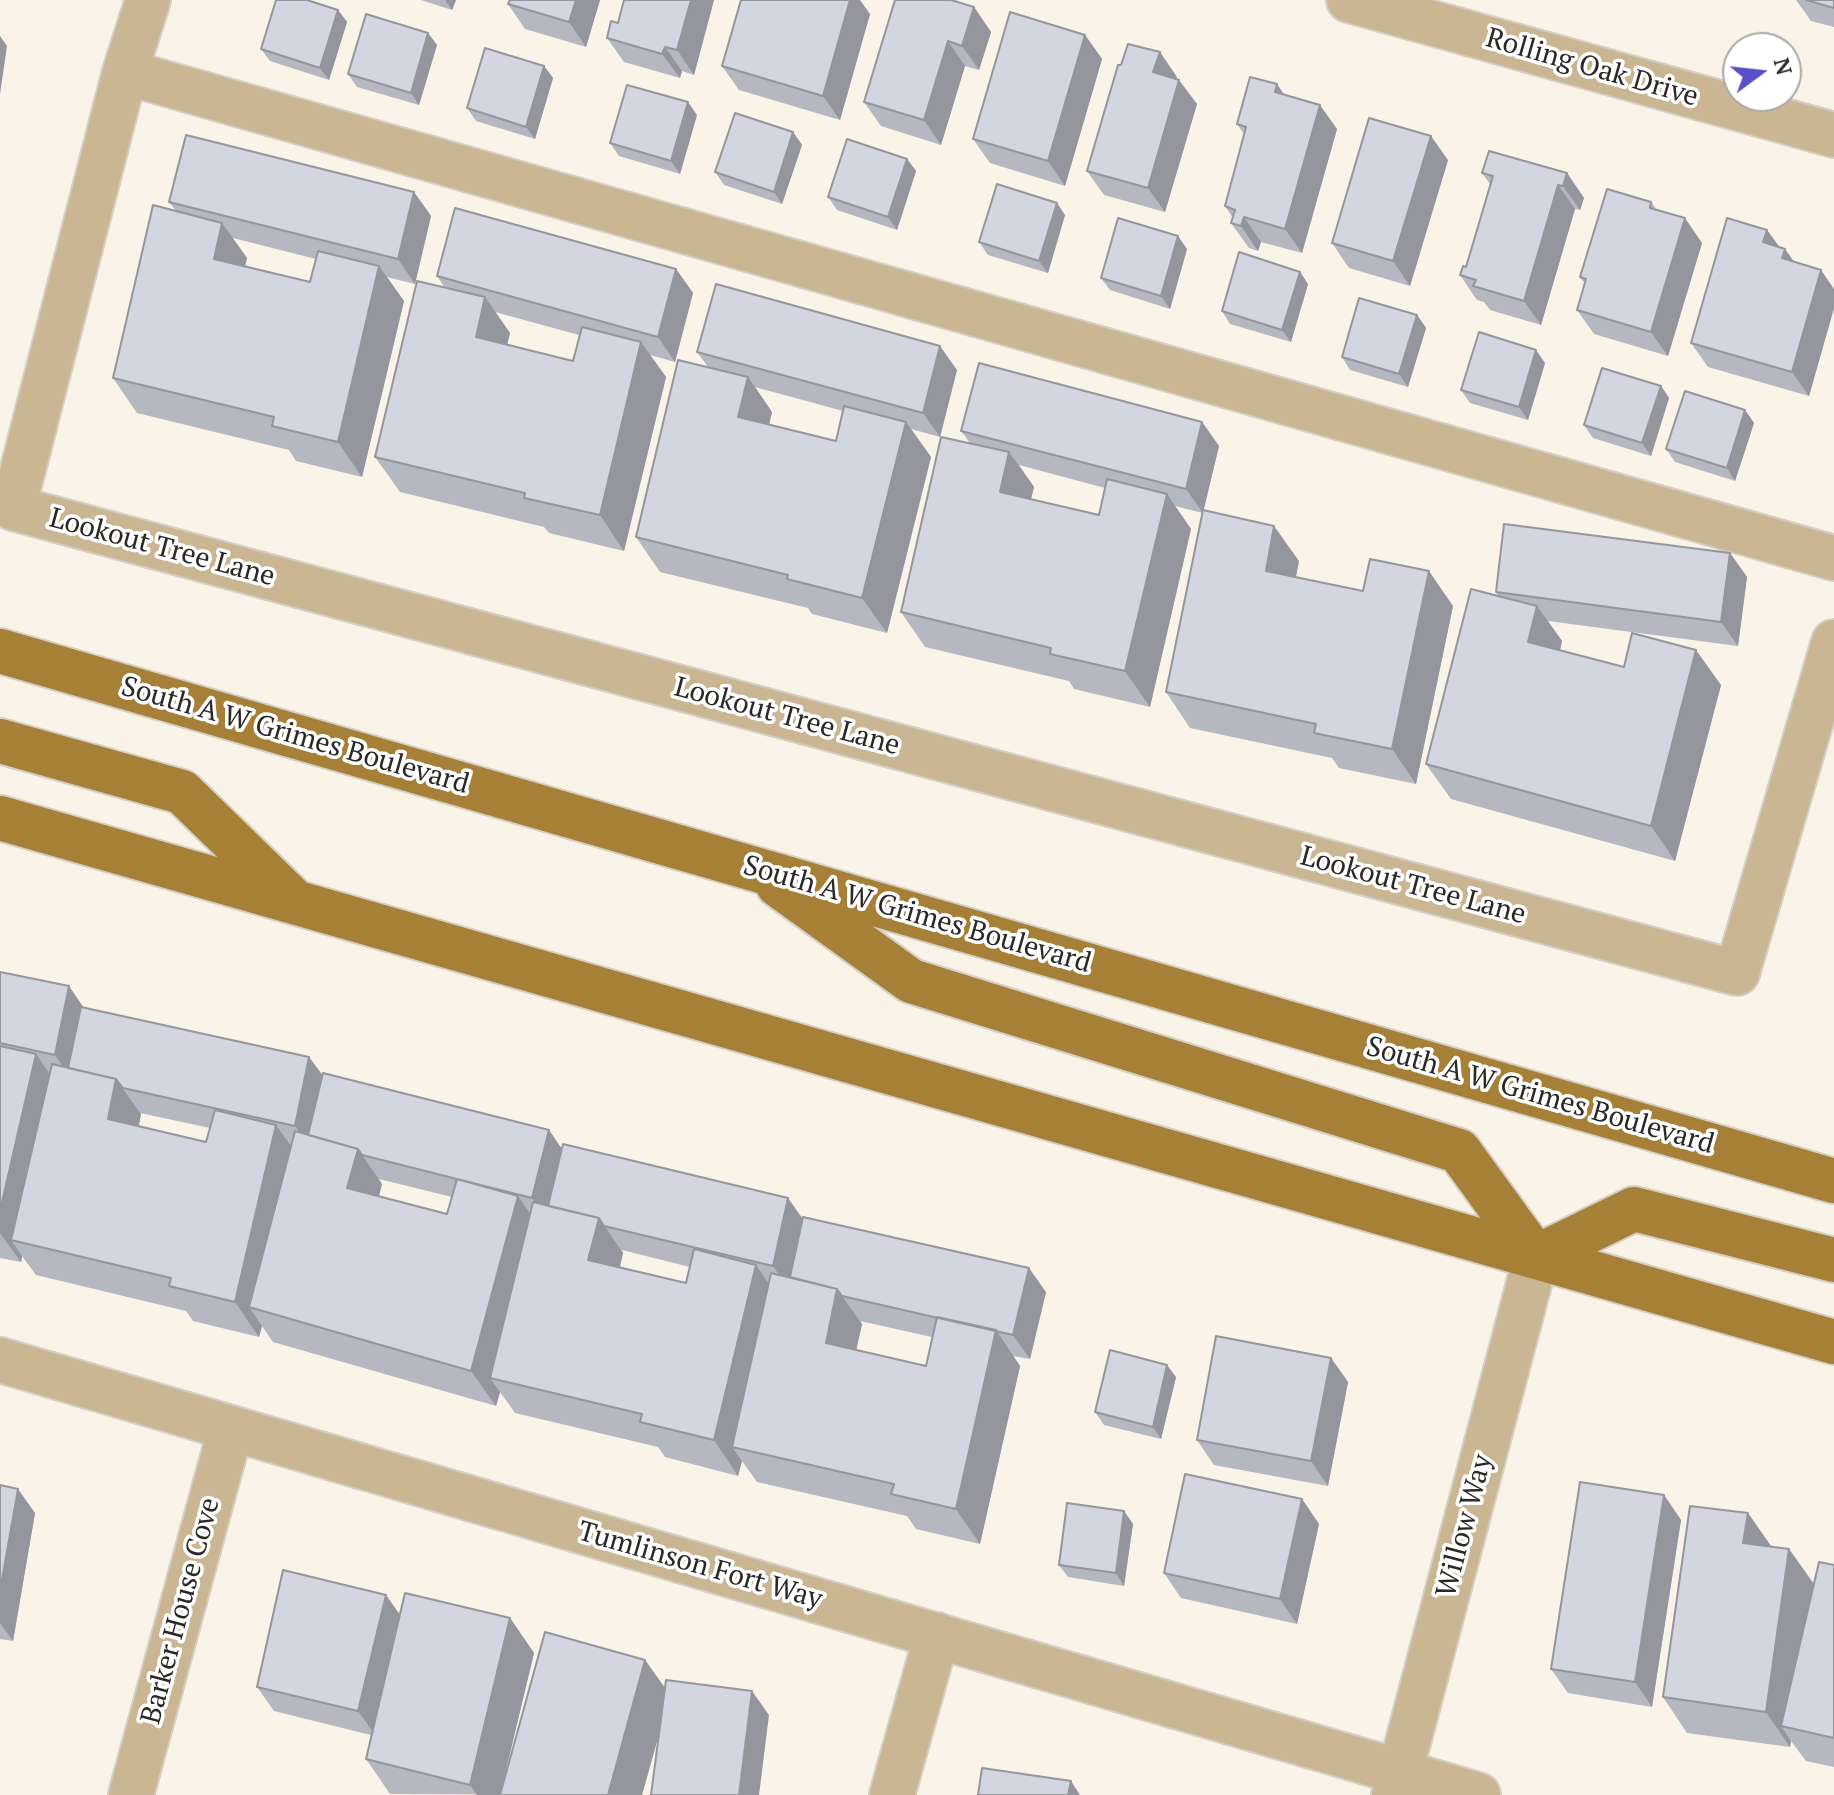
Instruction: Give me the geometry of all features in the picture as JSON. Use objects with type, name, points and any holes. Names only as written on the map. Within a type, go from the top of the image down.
[{"type":"main road","name":"South A W Grimes Boulevard","points":[[0,651],[1834,1181]]},
{"type":"main road","points":[[0,741],[182,792],[296,903]]},
{"type":"main road","points":[[0,818],[1834,1342]]},
{"type":"main road","points":[[753,867],[911,981],[1459,1151],[1536,1257]]},
{"type":"main road","points":[[1536,1257],[1634,1209],[1834,1260]]},
{"type":"street","name":"Lookout Tree Lane","points":[[148,0],[125,72],[13,508],[1737,973],[1834,642]]},
{"type":"street","name":"Rolling Oak Drive","points":[[1349,0],[1834,135]]},
{"type":"street","points":[[125,72],[1834,558]]},
{"type":"street","name":"Willow Way","points":[[1397,1783],[1536,1257]]},
{"type":"street","name":"Tumlinson Fort Way","points":[[0,1360],[937,1635],[1397,1783],[1478,1795]]},
{"type":"street","name":"Barker House Cove","points":[[131,1795],[231,1428]]},
{"type":"street","points":[[892,1795],[937,1635]]},
{"type":"building","points":[[276,0],[307,0],[338,10],[320,68],[261,49]]},
{"type":"building","points":[[510,0],[576,0],[569,22],[508,4]]},
{"type":"building","points":[[624,0],[691,0],[677,50],[665,47],[662,54],[607,38],[611,21],[618,23]]},
{"type":"building","points":[[741,0],[850,0],[823,96],[722,66]]},
{"type":"building","points":[[895,0],[951,0],[974,7],[962,46],[948,41],[924,120],[864,102]]},
{"type":"building","points":[[1806,0],[1834,0],[1834,8]]},
{"type":"building","points":[[1010,12],[1085,35],[1048,161],[973,139]]},
{"type":"building","points":[[366,14],[428,33],[411,93],[348,74]]},
{"type":"building","points":[[1128,44],[1160,52],[1153,72],[1179,80],[1148,188],[1087,171],[1118,65],[1121,65]]},
{"type":"building","points":[[485,48],[544,66],[526,127],[467,108]]},
{"type":"building","points":[[1250,77],[1277,84],[1275,92],[1320,105],[1285,229],[1244,217],[1241,226],[1231,223],[1235,210],[1225,206],[1246,127],[1237,124]]},
{"type":"building","points":[[627,85],[688,102],[671,161],[610,143]]},
{"type":"building","points":[[735,113],[793,132],[774,192],[715,172]]},
{"type":"building","points":[[1369,118],[1431,136],[1393,261],[1332,243]]},
{"type":"building","points":[[186,135],[414,192],[398,259],[169,202]]},
{"type":"building","points":[[847,139],[907,159],[888,217],[828,197]]},
{"type":"building","points":[[1489,151],[1567,173],[1563,186],[1558,185],[1524,301],[1473,286],[1476,280],[1460,275],[1463,266],[1466,267],[1493,176],[1482,173]]},
{"type":"building","points":[[997,184],[1057,203],[1039,261],[979,242]]},
{"type":"building","points":[[1607,189],[1651,202],[1650,208],[1685,218],[1651,332],[1577,310],[1586,279],[1580,277]]},
{"type":"building","points":[[153,205],[222,223],[214,259],[310,282],[318,251],[379,266],[338,442],[272,426],[274,417],[113,378]]},
{"type":"building","points":[[455,208],[676,269],[658,337],[437,276]]},
{"type":"building","points":[[1118,218],[1178,236],[1161,296],[1101,278]]},
{"type":"building","points":[[1727,218],[1767,230],[1763,242],[1785,249],[1782,258],[1821,270],[1792,372],[1691,343]]},
{"type":"building","points":[[1239,252],[1300,272],[1282,330],[1222,311]]},
{"type":"building","points":[[417,281],[485,297],[476,337],[573,361],[582,327],[641,342],[600,515],[524,498],[525,493],[375,457]]},
{"type":"building","points":[[716,284],[940,346],[923,413],[697,352]]},
{"type":"building","points":[[1359,298],[1417,315],[1399,374],[1342,357]]},
{"type":"building","points":[[1479,332],[1536,350],[1519,407],[1461,390]]},
{"type":"building","points":[[678,360],[748,377],[738,417],[836,441],[844,406],[906,422],[862,598],[787,579],[788,575],[636,537]]},
{"type":"building","points":[[979,363],[1202,422],[1186,489],[961,431]]},
{"type":"building","points":[[1602,368],[1661,386],[1642,443],[1584,425]]},
{"type":"building","points":[[1685,391],[1745,410],[1727,468],[1666,449]]},
{"type":"building","points":[[941,437],[1009,452],[1000,492],[1099,515],[1107,479],[1167,494],[1125,671],[1050,654],[1051,648],[901,612]]},
{"type":"building","points":[[1203,510],[1274,526],[1266,571],[1363,591],[1370,559],[1429,571],[1392,749],[1314,733],[1316,724],[1166,692]]},
{"type":"building","points":[[1504,524],[1730,553],[1721,622],[1496,592]]},
{"type":"building","points":[[1471,589],[1537,606],[1528,642],[1624,667],[1632,633],[1696,650],[1651,826],[1426,764]]},
{"type":"building","points":[[0,972],[69,986],[55,1055],[0,1043]]},
{"type":"building","points":[[81,1007],[309,1057],[295,1126],[123,1088],[116,1079],[68,1068]]},
{"type":"building","points":[[0,1046],[36,1054],[0,1211]]},
{"type":"building","points":[[52,1064],[116,1079],[108,1119],[206,1142],[215,1110],[276,1125],[235,1302],[169,1286],[171,1278],[11,1240]]},
{"type":"building","points":[[323,1073],[549,1130],[532,1198],[362,1155],[358,1149],[308,1135]]},
{"type":"building","points":[[295,1131],[358,1149],[347,1188],[447,1214],[457,1179],[518,1196],[471,1371],[249,1307]]},
{"type":"building","points":[[563,1144],[788,1198],[773,1266],[604,1226],[599,1218],[548,1206]]},
{"type":"building","points":[[533,1202],[599,1218],[588,1260],[686,1283],[694,1249],[756,1265],[714,1440],[640,1422],[642,1414],[490,1378]]},
{"type":"building","points":[[803,1217],[1029,1268],[1013,1335],[842,1296],[837,1289],[790,1277]]},
{"type":"building","points":[[771,1273],[837,1289],[826,1343],[926,1366],[937,1317],[996,1330],[956,1509],[891,1494],[894,1484],[732,1447]]},
{"type":"building","points":[[1216,1336],[1331,1358],[1311,1461],[1197,1440]]},
{"type":"building","points":[[1110,1350],[1167,1365],[1153,1427],[1095,1412]]},
{"type":"building","points":[[1185,1474],[1302,1499],[1280,1599],[1164,1573]]},
{"type":"building","points":[[1580,1482],[1664,1495],[1635,1682],[1551,1669]]},
{"type":"building","points":[[0,1485],[18,1489],[0,1591]]},
{"type":"building","points":[[1067,1503],[1124,1511],[1116,1573],[1059,1565]]},
{"type":"building","points":[[1690,1506],[1748,1513],[1743,1543],[1789,1549],[1766,1712],[1663,1697]]},
{"type":"building","points":[[1819,1562],[1834,1565],[1834,1738],[1781,1726]]},
{"type":"building","points":[[283,1570],[386,1595],[358,1711],[257,1687]]},
{"type":"building","points":[[405,1593],[510,1618],[470,1785],[366,1759]]},
{"type":"building","points":[[545,1632],[645,1660],[608,1795],[500,1795]]},
{"type":"building","points":[[666,1680],[752,1691],[739,1795],[651,1795]]},
{"type":"building","points":[[982,1768],[1071,1781],[1068,1795],[978,1795]]}]
